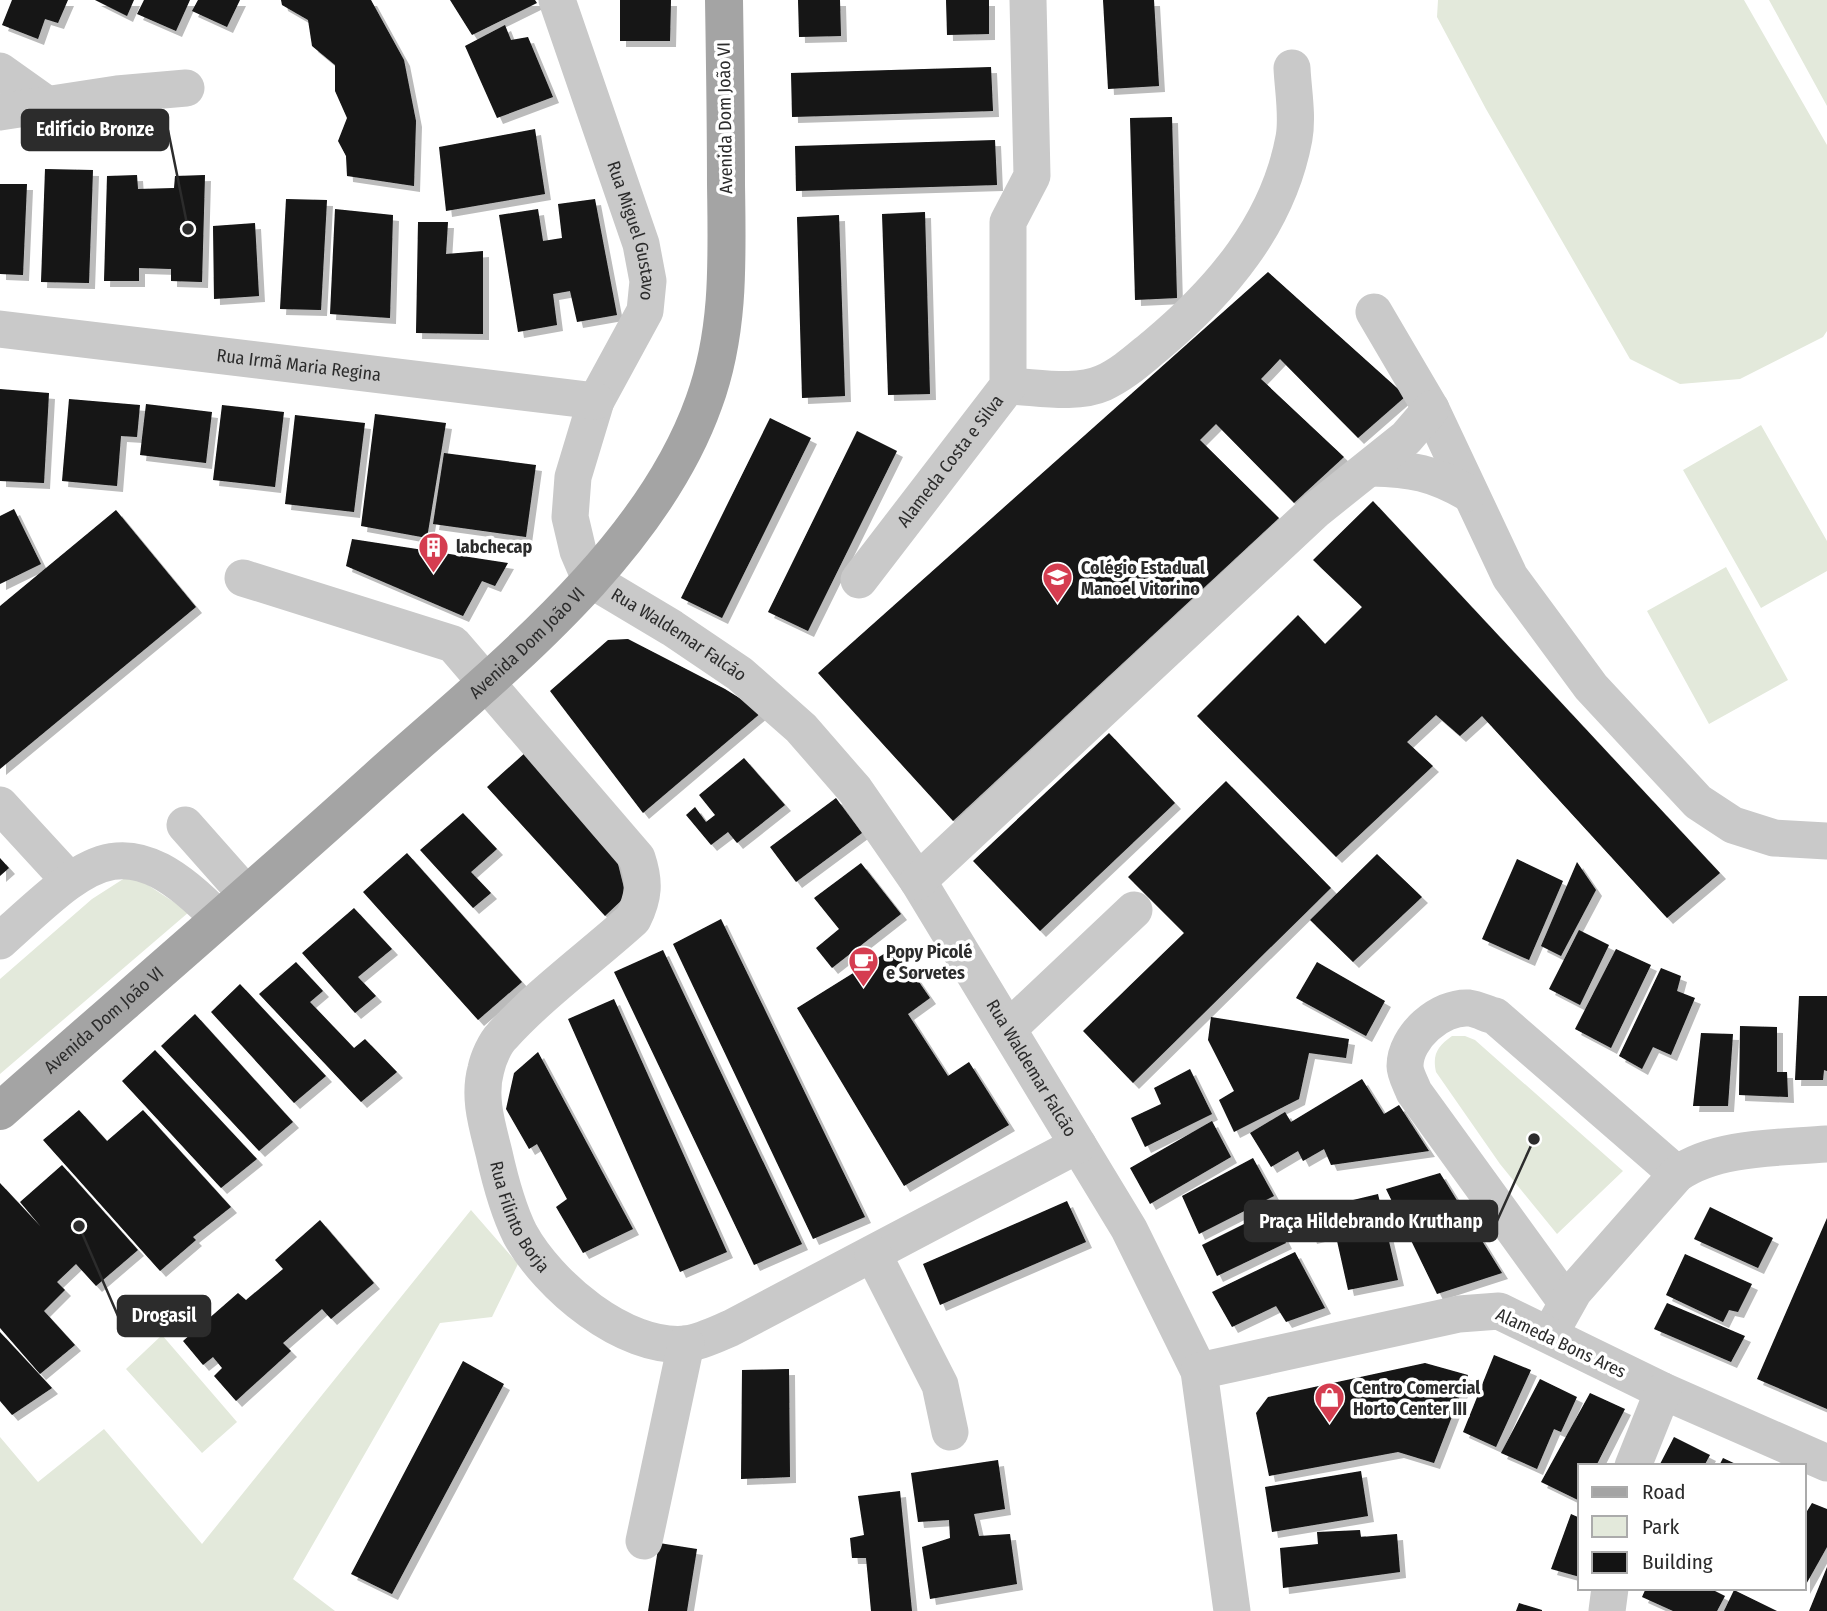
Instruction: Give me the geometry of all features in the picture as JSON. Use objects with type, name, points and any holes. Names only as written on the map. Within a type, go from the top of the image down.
[{"type":"main road","name":"Avenida Dom João VI","points":[[0,1111],[486,681],[590,579],[676,464],[704,402],[719,350],[728,288],[724,0]]},
{"type":"street","name":"Rua Miguel Gustavo","points":[[557,0],[641,244],[648,281],[645,311],[596,401],[573,477],[570,517],[578,551],[590,579]]},
{"type":"street","name":"Alameda Costa e Silva","points":[[859,580],[1008,386],[1008,222],[1032,176],[1028,0]]},
{"type":"street","points":[[1008,386],[1084,388],[1102,384],[1125,370],[1213,295],[1271,209],[1286,173],[1295,134],[1292,68]]},
{"type":"street","points":[[0,71],[45,103]]},
{"type":"street","points":[[0,112],[45,103],[186,88]]},
{"type":"street","points":[[1374,312],[1431,409],[1468,494],[1510,577],[1591,687],[1698,802],[1733,825],[1763,835],[1826,841]]},
{"type":"street","name":"Rua Irmã Maria Regina","points":[[0,329],[596,401]]},
{"type":"street","points":[[918,881],[1316,510],[1406,438],[1431,409]]},
{"type":"street","points":[[1371,468],[1407,469],[1436,475],[1468,494]]},
{"type":"street","name":"Rua Filinto Borja","points":[[243,578],[442,638],[453,644],[637,858],[643,875],[643,899],[633,919],[500,1038],[485,1069],[482,1103],[503,1194],[520,1233],[561,1287],[611,1323],[659,1342],[686,1344],[732,1328],[1078,1145]]},
{"type":"street","name":"Rua Waldemar Falcão","points":[[590,579],[672,628],[740,674],[801,728],[855,790],[918,881],[1129,1229],[1199,1371],[1232,1611]]},
{"type":"street","points":[[0,804],[69,880]]},
{"type":"street","points":[[185,825],[233,907]]},
{"type":"street","points":[[0,941],[69,880],[105,862],[139,860],[233,907]]},
{"type":"street","points":[[1008,1029],[1135,909]]},
{"type":"street","points":[[1566,1302],[1414,1092],[1405,1067],[1410,1047],[1423,1028],[1443,1015],[1468,1008],[1495,1016],[1677,1174]]},
{"type":"street","points":[[1550,1336],[1566,1302],[1677,1174],[1707,1159],[1827,1144]]},
{"type":"street","points":[[873,1254],[940,1385],[950,1432]]},
{"type":"street","name":"Alameda Bons Ares","points":[[1199,1371],[1486,1310],[1499,1311],[1663,1391],[1827,1463]]},
{"type":"street","points":[[644,1541],[686,1344]]},
{"type":"street","points":[[1634,1464],[1663,1391]]},
{"type":"street","points":[[1607,1611],[1610,1590]]},
{"type":"green space","points":[[1438,0],[1744,0],[1827,145],[1827,331],[1823,337],[1740,379],[1680,384],[1630,359],[1486,109],[1437,17]]},
{"type":"green space","points":[[1769,0],[1827,0],[1827,106]]},
{"type":"green space","points":[[1761,425],[1827,541],[1827,571],[1761,608],[1683,470]]},
{"type":"green space","points":[[1726,567],[1788,680],[1709,724],[1647,611]]},
{"type":"green space","points":[[131,874],[189,912],[0,1074],[0,979],[92,899]]},
{"type":"green space","points":[[1452,1036],[1465,1036],[1475,1040],[1623,1171],[1557,1234],[1500,1164],[1436,1072],[1437,1051]]},
{"type":"green space","points":[[471,1210],[518,1264],[492,1317],[440,1323],[293,1579],[335,1611],[0,1611],[0,1437],[38,1482],[104,1429],[202,1544]]},
{"type":"green space","points":[[162,1335],[237,1422],[202,1453],[126,1369]]},
{"type":"building","points":[[12,0],[68,0],[58,23],[45,19],[38,39],[2,25]]},
{"type":"building","points":[[95,0],[134,0],[127,16]]},
{"type":"building","points":[[144,0],[190,0],[176,31],[137,14]]},
{"type":"building","points":[[198,0],[240,0],[227,27],[192,11]]},
{"type":"building","points":[[281,0],[371,0],[404,60],[416,121],[414,186],[347,176],[346,156],[338,141],[347,118],[335,91],[335,65],[312,46],[308,20],[282,5]]},
{"type":"building","points":[[450,0],[535,0],[537,3],[472,35]]},
{"type":"building","points":[[620,0],[671,0],[670,41],[620,41]]},
{"type":"building","points":[[798,0],[840,0],[841,36],[799,37]]},
{"type":"building","points":[[946,0],[989,0],[989,34],[947,35]]},
{"type":"building","points":[[1103,0],[1154,0],[1159,86],[1108,89]]},
{"type":"building","points":[[505,25],[511,40],[528,37],[553,97],[497,118],[465,46]]},
{"type":"building","points":[[991,67],[993,111],[792,117],[791,73]]},
{"type":"building","points":[[1172,117],[1177,298],[1135,300],[1130,118]]},
{"type":"building","points":[[535,129],[545,194],[446,211],[439,147]]},
{"type":"building","points":[[995,140],[997,185],[796,191],[795,146]]},
{"type":"building","points":[[45,169],[93,170],[89,283],[41,282]]},
{"type":"building","points":[[137,175],[138,189],[174,188],[175,176],[205,175],[202,282],[171,281],[171,269],[139,268],[139,281],[104,281],[107,176]]},
{"type":"building","points":[[0,184],[27,184],[23,275],[0,274]]},
{"type":"building","points":[[286,199],[327,200],[321,310],[280,309]]},
{"type":"building","points":[[595,199],[617,315],[577,322],[570,291],[553,294],[557,325],[518,332],[499,215],[538,209],[543,241],[562,238],[558,204]]},
{"type":"building","points":[[335,209],[393,215],[390,318],[330,314]]},
{"type":"building","points":[[925,212],[930,394],[888,395],[882,214]]},
{"type":"building","points":[[839,215],[845,396],[802,398],[797,217]]},
{"type":"building","points":[[418,222],[448,222],[446,254],[483,251],[483,334],[416,333]]},
{"type":"building","points":[[255,223],[259,296],[214,299],[213,226]]},
{"type":"building","points":[[1268,272],[1406,396],[1358,438],[1280,359],[1261,379],[1344,457],[1294,503],[1216,424],[1200,440],[1279,518],[953,821],[818,673]]},
{"type":"building","points":[[0,389],[49,393],[44,483],[0,481]]},
{"type":"building","points":[[69,399],[140,405],[137,437],[121,436],[117,486],[62,481]]},
{"type":"building","points":[[146,404],[212,412],[206,463],[140,455]]},
{"type":"building","points":[[222,405],[284,412],[275,487],[213,480]]},
{"type":"building","points":[[375,414],[446,423],[427,538],[361,526]]},
{"type":"building","points":[[295,415],[365,423],[354,512],[285,504]]},
{"type":"building","points":[[770,418],[811,438],[722,618],[681,598]]},
{"type":"building","points":[[857,431],[897,451],[808,631],[768,612]]},
{"type":"building","points":[[444,453],[536,465],[526,537],[433,524]]},
{"type":"building","points":[[1373,501],[1720,873],[1667,918],[1482,716],[1460,736],[1436,715],[1407,742],[1433,766],[1336,857],[1197,716],[1298,615],[1325,644],[1362,607],[1313,560]]},
{"type":"building","points":[[14,509],[41,564],[0,584],[0,516]]},
{"type":"building","points":[[116,510],[196,607],[0,769],[0,606]]},
{"type":"building","name":"labchecap","points":[[352,539],[508,563],[495,586],[482,581],[463,616],[346,566]]},
{"type":"building","points":[[628,639],[725,689],[762,712],[643,813],[550,691],[608,640]]},
{"type":"building","points":[[1109,733],[1175,803],[1040,931],[973,861]]},
{"type":"building","points":[[526,752],[616,856],[626,896],[605,916],[487,787]]},
{"type":"building","points":[[744,758],[785,805],[737,843],[728,832],[711,845],[686,815],[695,807],[706,822],[715,815],[699,795]]},
{"type":"building","points":[[1226,781],[1331,888],[1133,1083],[1083,1031],[1184,933],[1128,877]]},
{"type":"building","points":[[836,798],[862,833],[796,882],[770,847]]},
{"type":"building","points":[[463,813],[497,849],[471,872],[491,893],[473,908],[420,850]]},
{"type":"building","points":[[407,853],[522,982],[478,1020],[363,892]]},
{"type":"building","points":[[1377,854],[1422,897],[1353,962],[1310,920]]},
{"type":"building","points":[[0,858],[9,868],[0,876]]},
{"type":"building","points":[[1517,859],[1563,881],[1529,960],[1482,939]]},
{"type":"building","points":[[1577,862],[1596,890],[1561,956],[1541,946]]},
{"type":"building","points":[[861,863],[901,914],[832,968],[816,948],[839,929],[814,898]]},
{"type":"building","points":[[354,908],[392,949],[358,977],[376,996],[355,1013],[302,953]]},
{"type":"building","points":[[721,919],[865,1217],[813,1239],[673,944]]},
{"type":"building","points":[[1579,930],[1609,945],[1580,1005],[1549,989]]},
{"type":"building","points":[[895,947],[930,998],[908,1014],[948,1076],[969,1062],[1009,1125],[904,1186],[797,1008]]},
{"type":"building","points":[[1616,949],[1651,965],[1611,1048],[1575,1029]]},
{"type":"building","points":[[663,950],[802,1244],[754,1265],[614,972]]},
{"type":"building","points":[[296,962],[323,991],[310,1002],[354,1048],[365,1039],[397,1072],[361,1102],[259,994]]},
{"type":"building","points":[[1317,962],[1385,1001],[1366,1036],[1296,998]]},
{"type":"building","points":[[1661,968],[1681,976],[1677,991],[1695,998],[1671,1055],[1653,1047],[1642,1069],[1619,1056]]},
{"type":"building","points":[[240,984],[326,1076],[294,1103],[211,1012]]},
{"type":"building","points":[[1799,996],[1827,996],[1827,1071],[1824,1070],[1823,1080],[1795,1080]]},
{"type":"building","points":[[614,999],[727,1252],[680,1272],[568,1019]]},
{"type":"building","points":[[195,1014],[293,1122],[259,1151],[161,1046]]},
{"type":"building","points":[[1211,1017],[1349,1039],[1346,1058],[1309,1053],[1299,1099],[1234,1132],[1219,1100],[1234,1091],[1208,1040]]},
{"type":"building","points":[[1740,1026],[1777,1027],[1777,1072],[1787,1072],[1788,1097],[1739,1095]]},
{"type":"building","points":[[1701,1033],[1733,1034],[1728,1106],[1693,1106]]},
{"type":"building","points":[[155,1050],[257,1159],[221,1188],[122,1081]]},
{"type":"building","points":[[538,1052],[633,1229],[583,1253],[556,1207],[567,1199],[537,1144],[529,1149],[506,1109],[514,1073]]},
{"type":"building","points":[[1190,1069],[1212,1114],[1145,1147],[1131,1118],[1161,1104],[1154,1088]]},
{"type":"building","points":[[1362,1079],[1384,1114],[1399,1105],[1429,1151],[1331,1165],[1324,1149],[1303,1161],[1298,1151],[1271,1167],[1250,1133],[1285,1112],[1291,1122]]},
{"type":"building","points":[[79,1110],[107,1141],[143,1110],[231,1207],[193,1237],[196,1240],[160,1271],[43,1140]]},
{"type":"building","points":[[1212,1121],[1231,1157],[1150,1204],[1130,1168]]},
{"type":"building","points":[[1253,1158],[1274,1196],[1199,1234],[1182,1196]]},
{"type":"building","points":[[62,1165],[138,1250],[96,1286],[76,1264],[57,1282],[65,1290],[44,1311],[75,1345],[40,1374],[0,1328],[0,1183],[41,1227],[20,1202]]},
{"type":"building","points":[[1440,1173],[1502,1273],[1437,1294],[1386,1189]]},
{"type":"building","points":[[1378,1194],[1398,1280],[1348,1290],[1335,1232],[1311,1238],[1303,1212]]},
{"type":"building","points":[[1067,1201],[1086,1242],[940,1305],[923,1264]]},
{"type":"building","points":[[1710,1207],[1773,1238],[1758,1268],[1694,1239]]},
{"type":"building","points":[[1270,1211],[1286,1243],[1217,1276],[1202,1245]]},
{"type":"building","points":[[1827,1218],[1827,1409],[1757,1379]]},
{"type":"building","points":[[320,1220],[374,1283],[331,1319],[322,1309],[283,1343],[291,1351],[236,1401],[214,1376],[222,1368],[213,1357],[203,1365],[183,1341],[238,1293],[246,1300],[283,1269],[275,1260]]},
{"type":"building","points":[[1295,1252],[1325,1308],[1286,1322],[1276,1306],[1232,1327],[1212,1292]]},
{"type":"building","points":[[1685,1254],[1752,1284],[1738,1312],[1729,1310],[1723,1322],[1666,1295]]},
{"type":"building","points":[[1667,1303],[1745,1336],[1731,1362],[1654,1329]]},
{"type":"building","points":[[0,1332],[52,1388],[12,1415],[0,1401]]},
{"type":"building","points":[[1494,1355],[1531,1370],[1496,1447],[1463,1432]]},
{"type":"building","points":[[463,1361],[504,1384],[392,1594],[351,1574]]},
{"type":"building","points":[[1425,1363],[1468,1375],[1434,1463],[1398,1452],[1269,1476],[1256,1413],[1268,1397]]},
{"type":"building","points":[[789,1369],[790,1477],[741,1479],[742,1370]]},
{"type":"building","points":[[1540,1379],[1577,1397],[1561,1432],[1554,1429],[1537,1469],[1501,1453]]},
{"type":"building","points":[[1590,1393],[1625,1409],[1597,1464],[1578,1464],[1578,1500],[1541,1482]]},
{"type":"building","points":[[1674,1437],[1710,1455],[1705,1464],[1660,1464]]},
{"type":"building","points":[[1723,1458],[1736,1464],[1720,1464]]},
{"type":"building","points":[[998,1460],[1005,1509],[974,1514],[979,1536],[1010,1534],[1017,1584],[930,1599],[922,1547],[950,1538],[949,1520],[918,1522],[911,1473]]},
{"type":"building","points":[[1361,1471],[1368,1516],[1272,1532],[1265,1487]]},
{"type":"building","points":[[900,1491],[912,1611],[871,1611],[866,1558],[852,1558],[850,1538],[864,1535],[858,1496]]},
{"type":"building","points":[[1812,1503],[1827,1509],[1827,1547],[1806,1584],[1806,1513]]},
{"type":"building","points":[[1571,1514],[1578,1517],[1578,1576],[1551,1569]]},
{"type":"building","points":[[1360,1530],[1361,1537],[1397,1534],[1400,1572],[1283,1588],[1280,1548],[1318,1544],[1317,1532]]},
{"type":"building","points":[[659,1543],[697,1549],[687,1611],[648,1611]]},
{"type":"building","points":[[1827,1567],[1827,1611],[1809,1611]]},
{"type":"building","points":[[1645,1590],[1713,1590],[1725,1596],[1717,1611],[1673,1611],[1642,1597]]},
{"type":"building","points":[[1734,1590],[1777,1611],[1724,1611]]},
{"type":"building","points":[[1519,1603],[1542,1610],[1542,1611],[1516,1611]]},
{"type":"place","name":"Edifício Bronze","points":[[188,229]]},
{"type":"place","name":"labchecap","points":[[433,574]]},
{"type":"place","name":"Colégio Estadual Manoel Vitorino","points":[[1058,605]]},
{"type":"place","name":"Popy Picolé e Sorvetes","points":[[863,989]]},
{"type":"place","name":"Praça Hildebrando Kruthanp","points":[[1534,1139]]},
{"type":"place","name":"Drogasil","points":[[79,1226]]},
{"type":"place","name":"Centro Comercial Horto Center III","points":[[1330,1425]]}]
